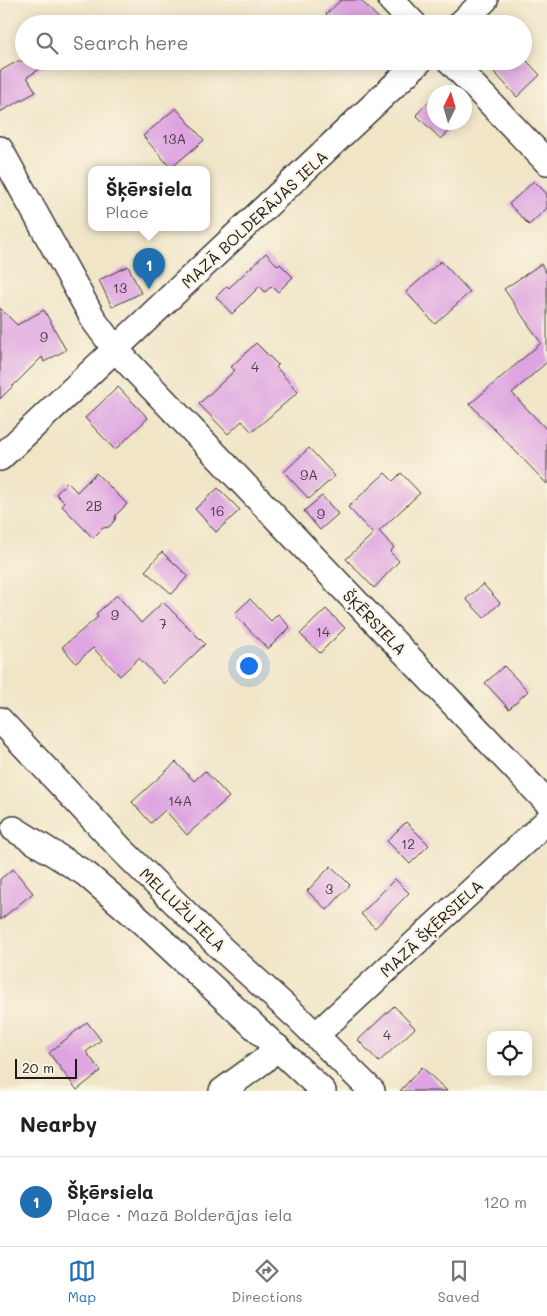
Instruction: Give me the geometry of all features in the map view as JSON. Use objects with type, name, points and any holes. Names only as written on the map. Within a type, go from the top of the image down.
[{"type":"street","points":[[391,0],[405,15]]},
{"type":"street","points":[[469,15],[484,0]]},
{"type":"street","name":"MAZĀ BOLDERĀJAS IELA","points":[[0,458],[411,70]]},
{"type":"street","points":[[459,70],[547,162]]},
{"type":"street","name":"ŠĶĒRSIELA","points":[[0,149],[95,322],[115,350],[547,802]]},
{"type":"street","name":"MELLUŽU IELA","points":[[0,720],[122,850],[372,1091]]},
{"type":"street","name":"MAZĀ ŠĶĒRSIELA","points":[[316,1035],[547,821]]},
{"type":"street","points":[[14,829],[86,874],[149,928],[323,1091]]},
{"type":"street","points":[[222,1091],[263,1061],[277,1047]]},
{"type":"building","points":[[341,0],[361,0],[375,15],[327,15]]},
{"type":"building","points":[[15,63],[15,70],[38,70],[27,77],[36,92],[0,112],[0,71]]},
{"type":"building","points":[[532,66],[540,75],[517,97],[492,70],[532,70]]},
{"type":"building","points":[[427,103],[427,126],[416,115]]},
{"type":"building","points":[[176,108],[204,140],[173,166],[169,166],[143,136]]},
{"type":"building","points":[[432,130],[451,130],[441,139]]},
{"type":"building","points":[[534,181],[547,194],[547,208],[529,225],[509,204]]},
{"type":"building","points":[[266,253],[278,266],[280,264],[293,277],[278,292],[272,286],[265,292],[260,286],[232,314],[216,297],[227,286],[229,288]]},
{"type":"building","points":[[441,261],[470,292],[435,324],[406,292]]},
{"type":"building","points":[[541,264],[547,274],[547,362],[512,393],[547,430],[547,484],[470,404],[541,343],[504,289]]},
{"type":"building","points":[[128,266],[141,293],[112,307],[99,280]]},
{"type":"building","points":[[0,308],[17,325],[44,310],[66,350],[44,362],[42,357],[0,399]]},
{"type":"building","points":[[256,343],[278,365],[276,367],[298,392],[252,432],[242,421],[228,434],[199,404],[235,370],[231,367]]},
{"type":"building","points":[[118,387],[148,418],[115,450],[85,418]]},
{"type":"building","points":[[309,448],[335,476],[309,499],[284,472]]},
{"type":"building","points":[[96,473],[127,504],[116,515],[115,520],[109,527],[103,528],[93,538],[62,506],[64,502],[56,494],[67,482],[77,492]]},
{"type":"building","points":[[385,473],[393,481],[401,473],[420,493],[379,531],[394,548],[390,552],[399,561],[374,588],[346,559],[373,534],[348,507]]},
{"type":"building","points":[[218,488],[240,510],[216,532],[195,509]]},
{"type":"building","points":[[322,496],[338,514],[320,530],[304,511]]},
{"type":"building","points":[[162,552],[188,576],[172,594],[145,571]]},
{"type":"building","points":[[483,584],[500,603],[484,618],[466,599]]},
{"type":"building","points":[[117,595],[141,623],[163,602],[205,644],[164,684],[139,658],[120,676],[93,648],[76,663],[62,647],[98,617],[96,614]]},
{"type":"building","points":[[250,599],[271,621],[278,614],[290,627],[268,649],[234,614]]},
{"type":"building","points":[[326,609],[345,628],[320,653],[300,634]]},
{"type":"building","points":[[504,666],[528,691],[509,709],[485,683]]},
{"type":"building","points":[[176,762],[194,781],[205,771],[229,797],[187,835],[165,810],[151,823],[132,802]]},
{"type":"building","points":[[406,822],[429,845],[410,864],[387,841]]},
{"type":"building","points":[[331,866],[350,885],[327,910],[307,891]]},
{"type":"building","points":[[13,869],[33,893],[0,920],[0,879]]},
{"type":"building","points":[[395,879],[409,893],[375,928],[361,914]]},
{"type":"building","points":[[394,1006],[415,1028],[379,1062],[358,1040]]},
{"type":"building","points":[[87,1022],[101,1040],[86,1052],[101,1071],[77,1090],[49,1053]]},
{"type":"building","points":[[422,1067],[447,1091],[400,1091]]},
{"type":"place","name":"Šķērsiela","points":[[149,289]]}]
